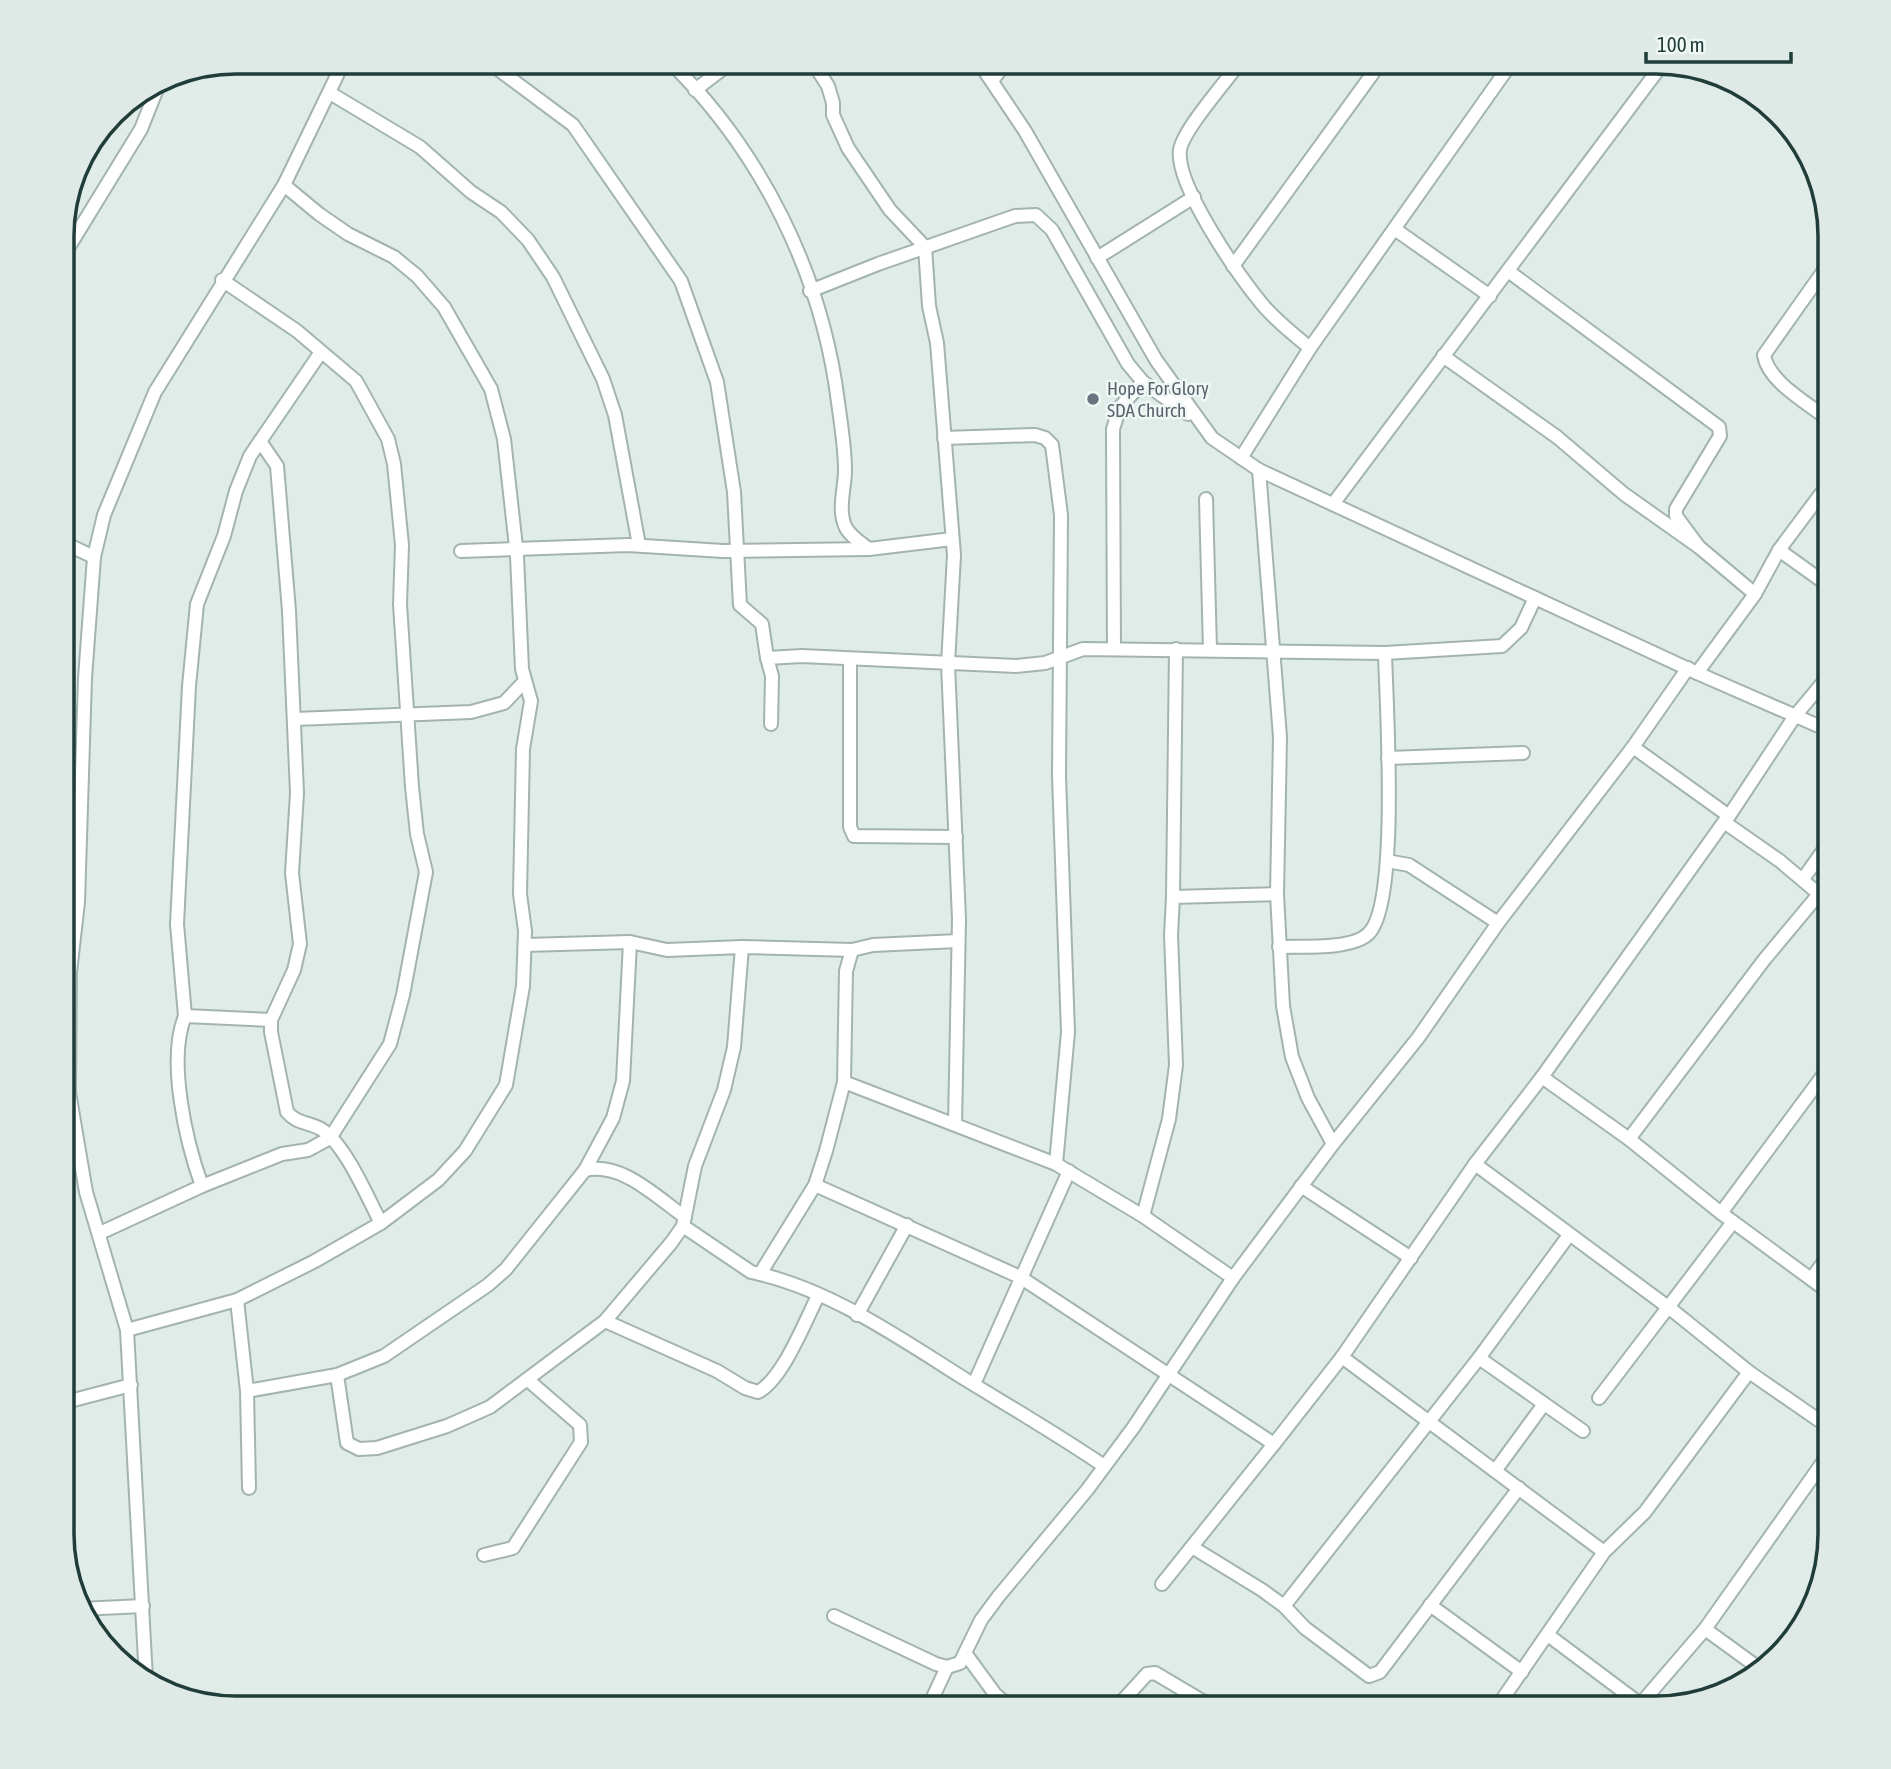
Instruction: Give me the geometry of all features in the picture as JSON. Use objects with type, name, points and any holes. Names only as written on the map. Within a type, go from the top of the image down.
[{"type":"street","points":[[74,925],[78,902],[85,678],[94,557],[104,515],[155,392],[222,280],[284,186],[338,74]]},
{"type":"street","points":[[504,74],[573,125],[681,281],[717,382],[734,492],[740,605],[762,624],[772,676],[771,724]]},
{"type":"street","points":[[681,74],[762,179],[799,253],[836,385],[845,471],[841,512],[852,536],[869,549]]},
{"type":"street","points":[[695,90],[716,74]]},
{"type":"street","points":[[821,74],[833,103],[832,115],[848,148],[890,210],[925,247],[929,306],[937,343],[952,539],[948,664],[958,941],[955,1124]]},
{"type":"street","points":[[987,74],[1025,131],[1156,360],[1212,438],[1259,470],[1817,726]]},
{"type":"street","points":[[992,81],[997,74]]},
{"type":"street","points":[[1232,74],[1180,147],[1180,163],[1194,197],[1233,266],[1264,306],[1310,348]]},
{"type":"street","points":[[1233,266],[1372,74]]},
{"type":"street","points":[[1241,458],[1310,348],[1396,230],[1504,74]]},
{"type":"street","points":[[1333,505],[1655,74]]},
{"type":"street","points":[[330,93],[420,147],[471,192],[501,212],[528,240],[553,277],[603,379],[615,415],[639,545]]},
{"type":"street","points":[[74,238],[141,129],[158,94]]},
{"type":"street","points":[[127,1330],[237,1300],[315,1261],[381,1223],[438,1180],[465,1151],[506,1085],[523,986],[525,944],[520,894],[523,749],[531,701],[524,682],[516,548],[504,439],[491,389],[443,307],[424,283],[394,257],[348,234],[284,186]]},
{"type":"street","points":[[1097,258],[1194,197]]},
{"type":"street","points":[[810,291],[925,247],[1025,213],[1041,218],[1052,230],[1128,364],[1143,382],[1202,424]]},
{"type":"street","points":[[1396,230],[1490,296]]},
{"type":"street","points":[[1508,271],[1719,427],[1720,436],[1676,509],[1676,516],[1699,547]]},
{"type":"street","points":[[1817,279],[1782,325],[1764,355],[1766,366],[1774,375],[1817,410]]},
{"type":"street","points":[[100,1233],[202,1186],[282,1154],[308,1150],[330,1138],[390,1044],[422,903],[426,872],[414,813],[400,604],[402,545],[388,439],[356,381],[279,318],[222,280]]},
{"type":"street","points":[[202,1186],[178,1074],[177,1049],[185,1016],[177,924],[189,686],[197,604],[224,536],[242,475],[260,441],[321,352]]},
{"type":"street","points":[[1443,356],[1557,437],[1624,494],[1699,547],[1755,594]]},
{"type":"street","points":[[1114,649],[1113,429],[1120,407],[1143,382]]},
{"type":"street","points":[[944,438],[1035,435],[1045,438],[1052,445],[1061,515],[1059,776],[1068,1032],[1055,1164]]},
{"type":"street","points":[[260,441],[277,466],[295,719],[297,793],[292,873],[300,944],[294,970],[271,1020],[287,1112],[305,1125],[320,1129],[330,1138],[346,1160],[381,1223]]},
{"type":"street","points":[[1259,470],[1280,737],[1277,894],[1283,1006],[1292,1057],[1308,1098],[1333,1144]]},
{"type":"street","points":[[1206,499],[1210,650]]},
{"type":"street","points":[[834,1615],[947,1667],[960,1663],[981,1620],[1015,1573],[1065,1518],[1104,1466],[1233,1278],[1333,1144],[1418,1038],[1497,923],[1692,670],[1755,594],[1779,550],[1817,499]]},
{"type":"street","points":[[461,551],[639,545],[739,551],[869,549],[952,539]]},
{"type":"street","points":[[74,548],[94,557]]},
{"type":"street","points":[[1779,550],[1817,578]]},
{"type":"street","points":[[767,658],[1031,666],[1083,649],[1275,649],[1385,653],[1502,646],[1521,628],[1535,598]]},
{"type":"street","points":[[1143,1216],[1169,1119],[1176,1065],[1171,935],[1176,649]]},
{"type":"street","points":[[1279,947],[1341,944],[1369,934],[1376,922],[1387,861],[1385,653]]},
{"type":"street","points":[[850,659],[850,827],[854,836],[956,837]]},
{"type":"street","points":[[295,719],[455,714],[487,709],[504,703],[524,682]]},
{"type":"street","points":[[1162,1584],[1342,1357],[1475,1164],[1542,1077],[1817,689]]},
{"type":"street","points":[[1633,747],[1818,893]]},
{"type":"street","points":[[1388,758],[1523,753]]},
{"type":"street","points":[[1803,879],[1817,859]]},
{"type":"street","points":[[1387,861],[1409,865],[1497,923]]},
{"type":"street","points":[[1173,897],[1277,894]]},
{"type":"street","points":[[1629,1139],[1764,960],[1818,896]]},
{"type":"street","points":[[525,944],[630,942],[667,950],[742,947],[852,950],[873,945],[958,941]]},
{"type":"street","points":[[247,1391],[337,1376],[384,1356],[488,1285],[525,1248],[585,1171],[613,1118],[623,1081],[630,942]]},
{"type":"street","points":[[337,1376],[347,1443],[359,1450],[387,1445],[490,1407],[605,1321],[684,1222],[695,1166],[724,1090],[732,1058],[742,947]]},
{"type":"street","points":[[760,1274],[815,1185],[844,1082],[846,971],[852,950]]},
{"type":"street","points":[[185,1016],[271,1020]]},
{"type":"street","points":[[1542,1077],[1629,1139],[1721,1213],[1818,1284]]},
{"type":"street","points":[[844,1082],[1069,1171],[1143,1216],[1233,1278]]},
{"type":"street","points":[[1721,1213],[1818,1083]]},
{"type":"street","points":[[74,1121],[86,1192],[127,1330],[146,1668]]},
{"type":"street","points":[[1475,1164],[1666,1306],[1749,1372],[1818,1420]]},
{"type":"street","points":[[585,1171],[599,1167],[614,1170],[751,1272],[781,1279],[857,1315],[1040,1422],[1104,1466]]},
{"type":"street","points":[[974,1384],[1069,1171]]},
{"type":"street","points":[[815,1185],[1020,1277],[1274,1444]]},
{"type":"street","points":[[1301,1186],[1411,1258]]},
{"type":"street","points":[[1599,1398],[1666,1306],[1733,1222]]},
{"type":"street","points":[[857,1315],[907,1225]]},
{"type":"street","points":[[1284,1606],[1429,1423],[1569,1236]]},
{"type":"street","points":[[1811,1279],[1818,1270]]},
{"type":"street","points":[[605,1321],[718,1371],[745,1388],[758,1392],[764,1388],[784,1360],[818,1296]]},
{"type":"street","points":[[237,1300],[247,1391],[249,1488]]},
{"type":"street","points":[[1342,1357],[1604,1552]]},
{"type":"street","points":[[1479,1358],[1583,1431]]},
{"type":"street","points":[[1505,1696],[1604,1552],[1645,1512],[1749,1372]]},
{"type":"street","points":[[484,1555],[513,1548],[581,1443],[580,1425],[528,1380]]},
{"type":"street","points":[[74,1400],[131,1385]]},
{"type":"street","points":[[1495,1471],[1545,1404]]},
{"type":"street","points":[[1649,1696],[1705,1629],[1818,1469]]},
{"type":"street","points":[[1192,1547],[1284,1606],[1305,1628],[1369,1676],[1380,1672],[1519,1488]]},
{"type":"street","points":[[1430,1605],[1522,1672]]},
{"type":"street","points":[[92,1608],[143,1606]]},
{"type":"street","points":[[1705,1629],[1752,1663]]},
{"type":"street","points":[[1548,1635],[1628,1696]]},
{"type":"street","points":[[965,1653],[997,1696]]},
{"type":"street","points":[[934,1696],[947,1667]]},
{"type":"street","points":[[1126,1696],[1147,1674],[1155,1673],[1195,1696]]},
{"type":"place","name":"Hope For Glory SDA Church","points":[[1093,399]]}]
